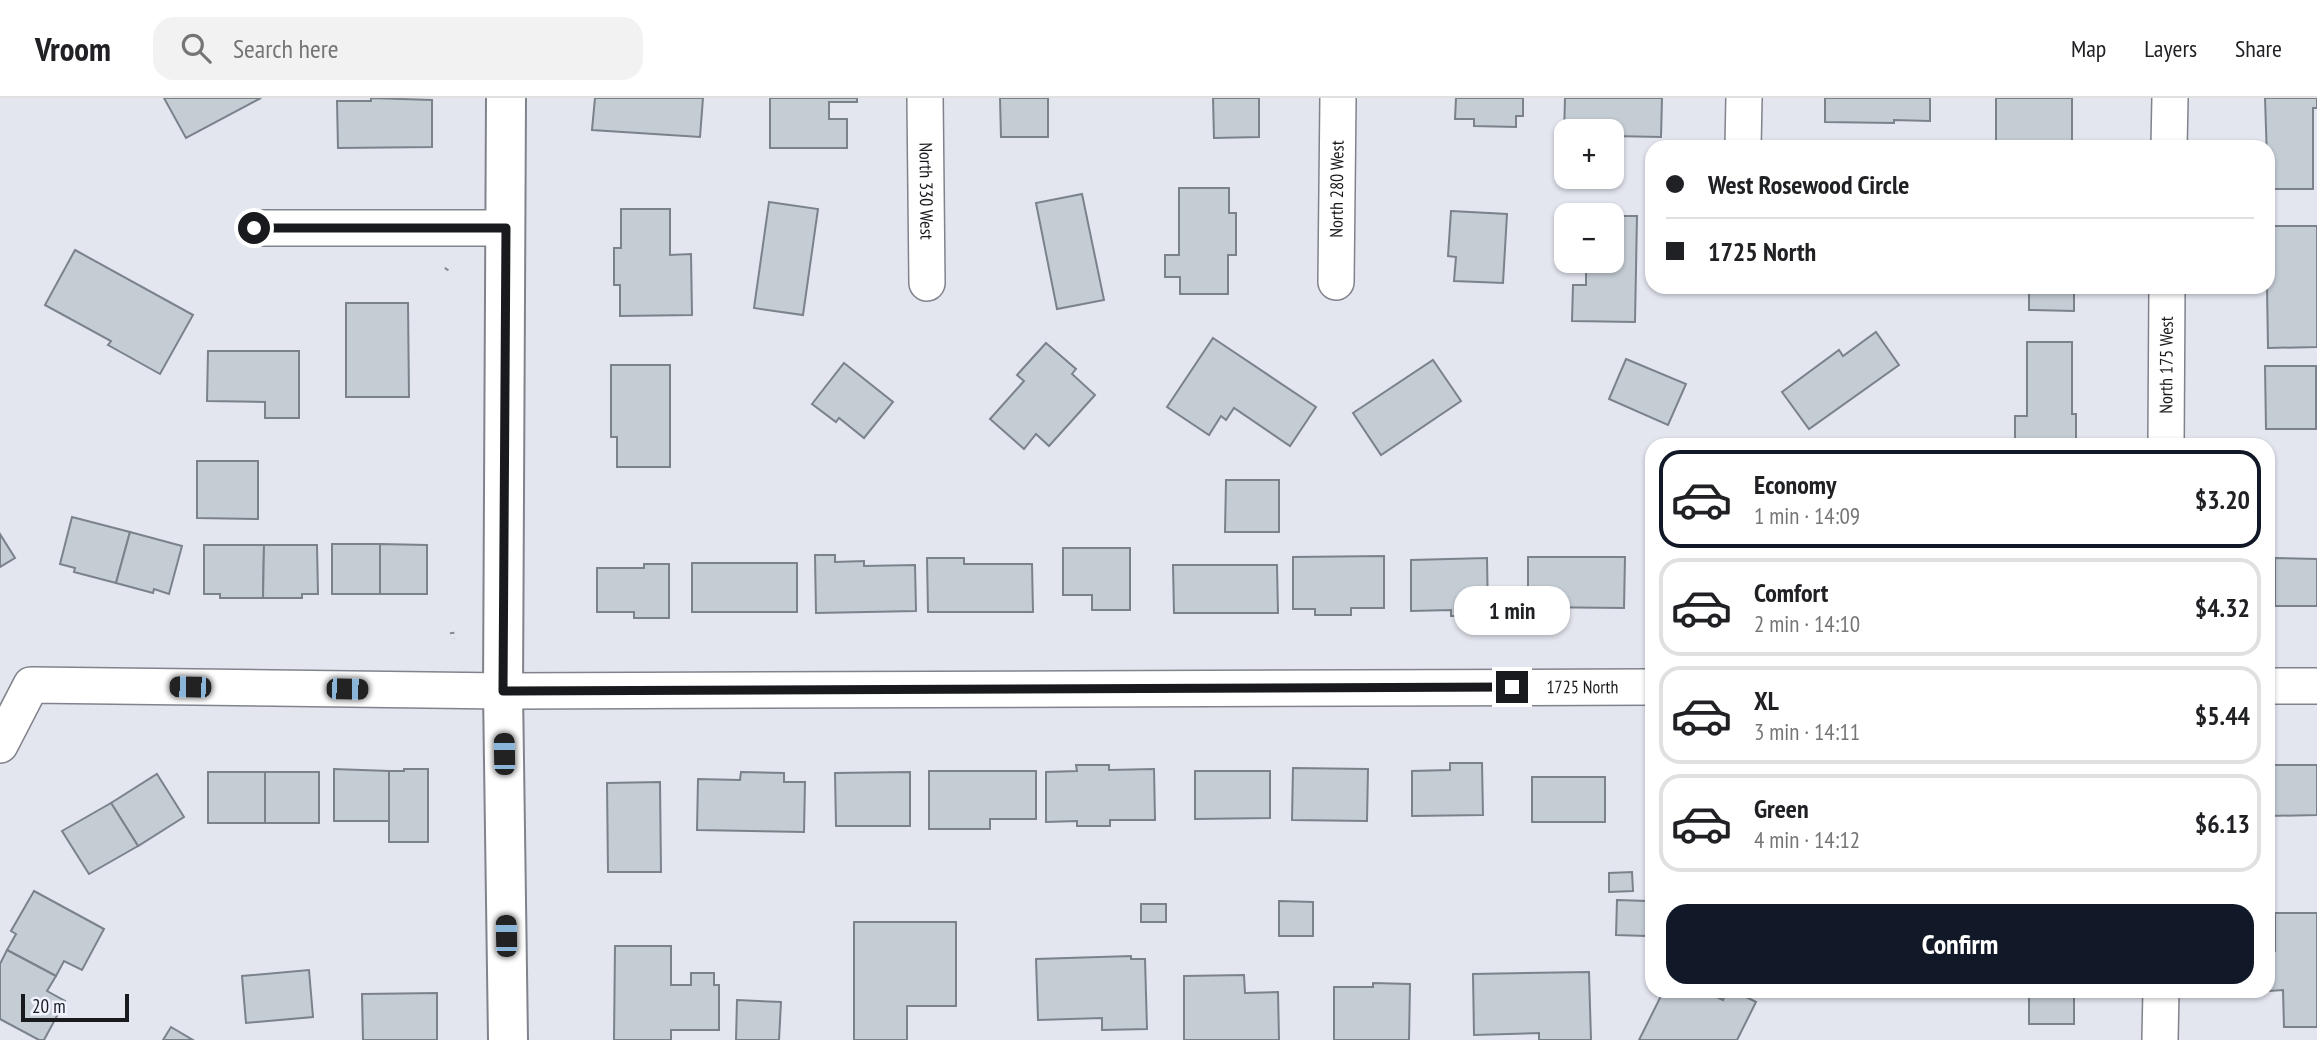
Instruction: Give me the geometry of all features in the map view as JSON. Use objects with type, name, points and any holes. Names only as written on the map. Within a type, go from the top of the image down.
[{"type":"street","points":[[506,98],[503,691],[508,1040]]},
{"type":"street","name":"North 330 West","points":[[926,98],[927,283]]},
{"type":"street","name":"North 280 West","points":[[1336,282],[1338,98]]},
{"type":"street","points":[[1743,140],[1744,98]]},
{"type":"street","points":[[2169,98],[2169,140]]},
{"type":"street","points":[[254,228],[506,228]]},
{"type":"street","name":"North 175 West","points":[[2166,438],[2168,294]]},
{"type":"street","name":"1725 North","points":[[0,745],[32,685],[503,691],[1645,687]]},
{"type":"street","points":[[2275,686],[2317,686]]},
{"type":"street","points":[[2160,1040],[2161,998]]},
{"type":"path","points":[[452,632],[453,639]]},
{"type":"building","points":[[164,98],[261,98],[186,138]]},
{"type":"building","points":[[371,98],[432,100],[432,147],[338,148],[337,101],[371,101]]},
{"type":"building","points":[[595,98],[703,98],[700,137],[592,130]]},
{"type":"building","points":[[770,98],[857,98],[857,102],[829,102],[829,119],[847,119],[847,148],[770,148]]},
{"type":"building","points":[[1000,98],[1048,98],[1048,137],[1001,137]]},
{"type":"building","points":[[1213,98],[1259,98],[1259,137],[1214,138]]},
{"type":"building","points":[[1456,98],[1523,98],[1523,116],[1516,116],[1516,127],[1474,126],[1474,119],[1455,119]]},
{"type":"building","points":[[1565,98],[1662,98],[1661,137],[1624,136],[1624,119],[1564,119]]},
{"type":"building","points":[[1825,98],[1930,98],[1930,121],[1825,122]]},
{"type":"building","points":[[1996,98],[2072,98],[2072,140],[1996,140]]},
{"type":"building","points":[[2265,98],[2317,98],[2317,108],[2313,108],[2313,189],[2275,189],[2275,140],[2266,140]]},
{"type":"building","points":[[1179,188],[1229,188],[1229,213],[1236,213],[1236,255],[1228,255],[1228,294],[1180,294],[1180,277],[1165,277],[1165,255],[1179,255]]},
{"type":"building","points":[[1082,194],[1104,300],[1057,309],[1036,203]]},
{"type":"building","points":[[769,202],[818,209],[803,315],[754,308]]},
{"type":"building","points":[[621,209],[670,209],[670,255],[691,254],[692,315],[620,316],[620,285],[614,285],[614,248],[621,248]]},
{"type":"building","points":[[1451,211],[1507,214],[1503,283],[1454,281],[1456,257],[1448,256]]},
{"type":"building","points":[[1624,216],[1637,216],[1635,322],[1572,321],[1573,285],[1586,285],[1586,273],[1624,273]]},
{"type":"building","points":[[2275,226],[2317,226],[2317,347],[2268,348],[2267,294],[2275,294]]},
{"type":"building","points":[[75,250],[193,315],[160,374],[108,345],[111,341],[45,305]]},
{"type":"building","points":[[2029,294],[2074,294],[2074,311],[2029,310]]},
{"type":"building","points":[[346,303],[408,303],[409,397],[346,397]]},
{"type":"building","points":[[1876,332],[1899,365],[1809,429],[1782,392],[1839,350],[1843,356]]},
{"type":"building","points":[[1213,338],[1316,407],[1290,446],[1234,408],[1226,420],[1221,416],[1209,435],[1167,407]]},
{"type":"building","points":[[2027,342],[2072,342],[2072,414],[2076,414],[2076,438],[2015,438],[2015,416],[2027,416]]},
{"type":"building","points":[[1046,343],[1076,369],[1072,374],[1095,395],[1049,446],[1036,434],[1024,449],[990,419],[1024,381],[1017,375]]},
{"type":"building","points":[[208,351],[299,351],[299,418],[265,418],[265,402],[207,401]]},
{"type":"building","points":[[1626,359],[1686,384],[1668,425],[1609,399]]},
{"type":"building","points":[[1433,360],[1461,401],[1381,455],[1353,413]]},
{"type":"building","points":[[844,363],[893,402],[864,438],[839,418],[836,422],[812,404]]},
{"type":"building","points":[[611,365],[670,365],[670,467],[617,467],[617,437],[611,437]]},
{"type":"building","points":[[2265,366],[2316,366],[2316,429],[2266,429]]},
{"type":"building","points":[[197,461],[258,461],[258,519],[197,518]]},
{"type":"building","points":[[1226,480],[1279,480],[1279,532],[1225,532]]},
{"type":"building","points":[[72,517],[130,532],[116,583],[74,572],[75,568],[60,564]]},
{"type":"building","points":[[130,532],[182,546],[169,594],[154,589],[153,593],[116,583]]},
{"type":"building","points":[[0,534],[15,558],[0,567]]},
{"type":"building","points":[[332,544],[380,544],[380,594],[332,594]]},
{"type":"building","points":[[380,544],[427,545],[427,594],[380,594]]},
{"type":"building","points":[[204,545],[264,545],[263,598],[220,598],[220,594],[204,594]]},
{"type":"building","points":[[264,545],[317,545],[318,594],[302,594],[302,598],[263,598]]},
{"type":"building","points":[[1063,548],[1130,548],[1130,610],[1092,610],[1092,595],[1063,595]]},
{"type":"building","points":[[815,555],[835,555],[835,562],[864,561],[864,566],[915,565],[916,611],[816,613]]},
{"type":"building","points":[[1384,556],[1384,608],[1351,608],[1351,615],[1315,615],[1315,609],[1293,609],[1293,557]]},
{"type":"building","points":[[1528,557],[1625,557],[1624,608],[1528,607]]},
{"type":"building","points":[[927,558],[964,558],[964,564],[1032,564],[1033,612],[928,612]]},
{"type":"building","points":[[1487,558],[1488,616],[1451,616],[1451,610],[1411,611],[1411,560]]},
{"type":"building","points":[[2275,558],[2317,559],[2317,606],[2275,606]]},
{"type":"building","points":[[692,563],[797,563],[797,612],[692,612]]},
{"type":"building","points":[[644,564],[669,564],[669,618],[634,618],[634,612],[597,612],[597,568],[644,568]]},
{"type":"building","points":[[1173,565],[1277,565],[1278,613],[1174,613]]},
{"type":"building","points":[[1450,763],[1482,763],[1483,815],[1412,816],[1412,771],[1450,770]]},
{"type":"building","points":[[1076,765],[1109,765],[1109,770],[1154,769],[1155,820],[1110,820],[1110,826],[1077,826],[1077,821],[1046,822],[1046,772],[1077,771]]},
{"type":"building","points":[[2275,765],[2317,765],[2317,815],[2275,816]]},
{"type":"building","points":[[1293,768],[1368,769],[1367,821],[1292,820]]},
{"type":"building","points":[[334,769],[389,771],[389,821],[334,821]]},
{"type":"building","points":[[428,769],[428,842],[389,842],[389,771]]},
{"type":"building","points":[[929,771],[1036,771],[1036,819],[990,819],[990,829],[929,829]]},
{"type":"building","points":[[1195,771],[1270,771],[1270,818],[1195,819]]},
{"type":"building","points":[[208,772],[265,772],[265,823],[208,823]]},
{"type":"building","points":[[265,772],[319,772],[319,823],[265,823]]},
{"type":"building","points":[[741,772],[784,773],[784,782],[805,782],[804,832],[697,830],[698,779],[740,780]]},
{"type":"building","points":[[910,772],[910,826],[836,826],[835,773]]},
{"type":"building","points":[[157,774],[184,817],[138,846],[111,803]]},
{"type":"building","points":[[1532,777],[1605,777],[1605,822],[1532,822]]},
{"type":"building","points":[[660,782],[661,872],[608,872],[607,783]]},
{"type":"building","points":[[111,803],[138,846],[89,874],[62,831]]},
{"type":"building","points":[[1632,872],[1633,891],[1609,892],[1609,873]]},
{"type":"building","points":[[34,891],[104,929],[82,970],[64,961],[56,976],[7,950],[16,934],[11,931]]},
{"type":"building","points":[[1617,900],[1645,901],[1645,936],[1616,935]]},
{"type":"building","points":[[1279,901],[1313,902],[1313,936],[1279,936]]},
{"type":"building","points":[[1141,904],[1166,904],[1166,922],[1141,922]]},
{"type":"building","points":[[2275,913],[2317,913],[2317,1027],[2284,1027],[2283,990],[2275,991]]},
{"type":"building","points":[[854,922],[956,922],[956,1006],[907,1006],[907,1040],[854,1040]]},
{"type":"building","points":[[615,946],[671,946],[671,985],[691,985],[691,973],[714,973],[714,985],[719,985],[719,1030],[671,1030],[671,1040],[614,1040]]},
{"type":"building","points":[[7,950],[56,976],[47,991],[65,1001],[44,1040],[39,1040],[0,1019],[0,964]]},
{"type":"building","points":[[1131,956],[1131,959],[1145,959],[1147,1029],[1102,1030],[1102,1018],[1038,1020],[1036,959]]},
{"type":"building","points":[[309,970],[313,1017],[246,1023],[242,976]]},
{"type":"building","points":[[1589,972],[1591,1040],[1539,1040],[1539,1033],[1474,1035],[1473,974]]},
{"type":"building","points":[[1244,975],[1245,993],[1278,992],[1279,1040],[1184,1040],[1184,976]]},
{"type":"building","points":[[1373,983],[1410,984],[1409,1040],[1334,1040],[1334,987],[1373,987]]},
{"type":"building","points":[[437,993],[437,1040],[363,1040],[362,994]]},
{"type":"building","points":[[1660,998],[1748,998],[1756,1002],[1737,1040],[1639,1040]]},
{"type":"building","points":[[2029,998],[2074,998],[2074,1024],[2029,1024]]},
{"type":"building","points":[[737,1000],[781,1002],[779,1040],[736,1040]]},
{"type":"building","points":[[171,1027],[193,1040],[163,1040]]},
{"type":"route","points":[[254,228],[506,228],[503,691],[1512,687]]}]
